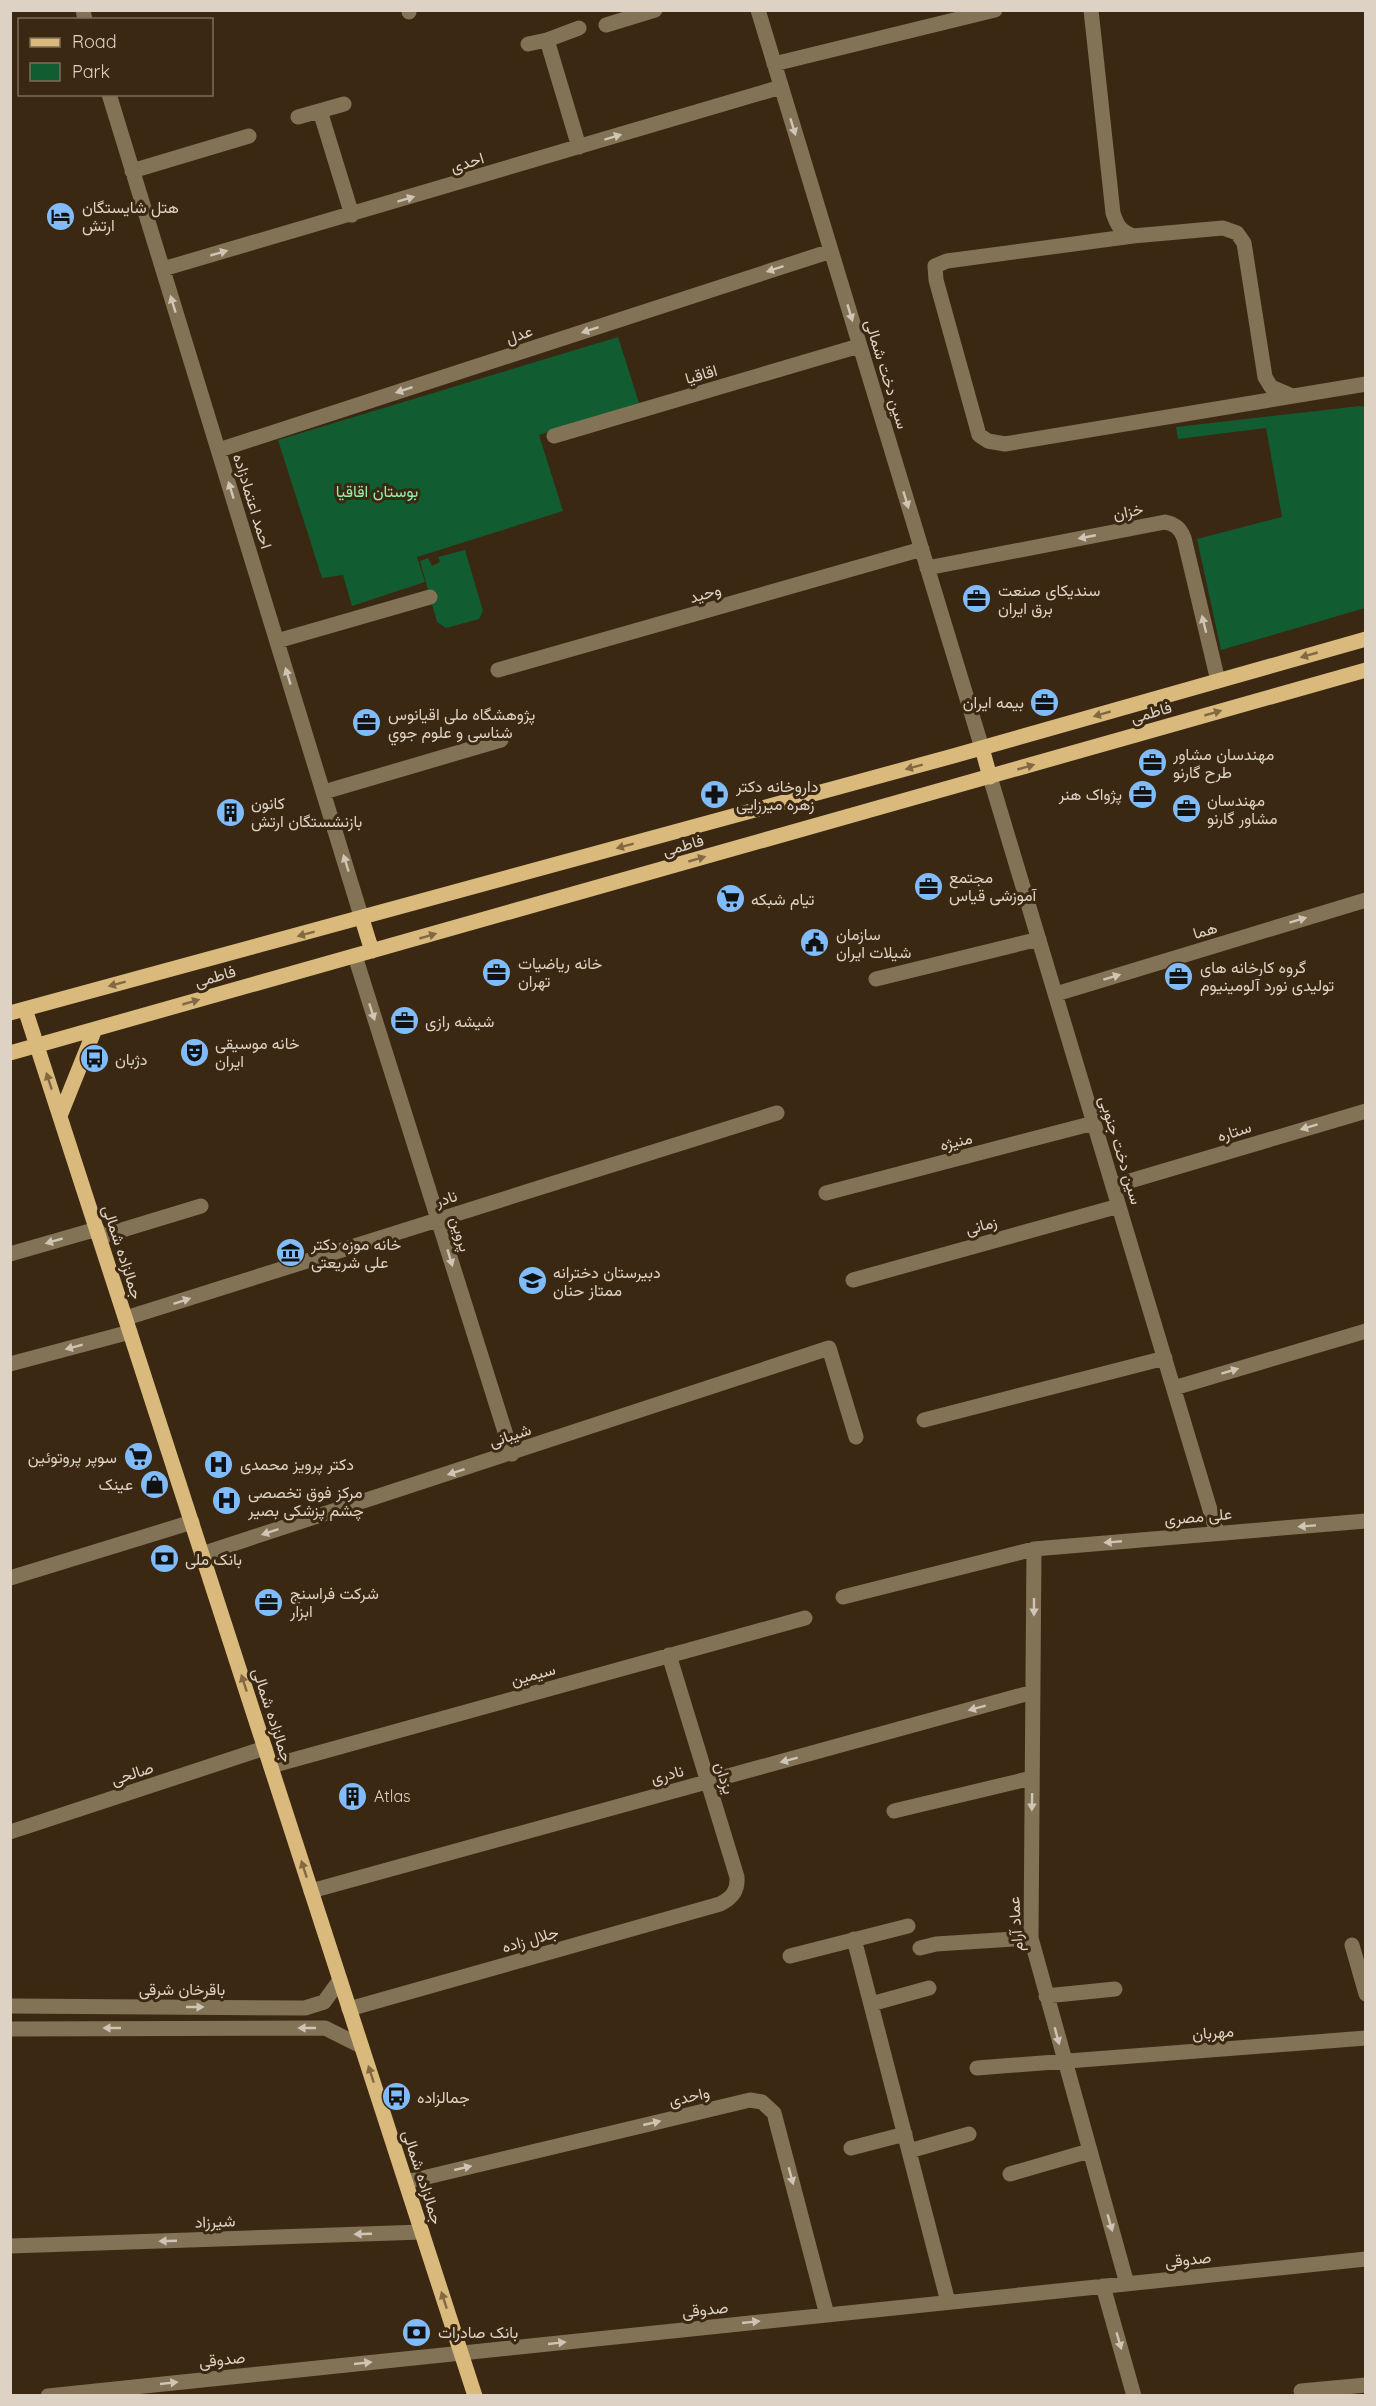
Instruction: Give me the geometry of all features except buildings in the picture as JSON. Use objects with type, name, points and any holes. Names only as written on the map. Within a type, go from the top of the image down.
[{"type":"main road","name":"فاطمی","points":[[18,1011],[982,748],[1365,639]]},
{"type":"main road","name":"فاطمی","points":[[10,1053],[1365,670]]},
{"type":"main road","points":[[982,748],[990,777]]},
{"type":"main road","points":[[362,919],[372,951]]},
{"type":"main road","name":"جمالزاده شمالی","points":[[18,1011],[37,1045],[475,2396]]},
{"type":"main road","points":[[60,1116],[94,1029]]},
{"type":"street","points":[[606,25],[655,10]]},
{"type":"street","name":"سین دخت شمالی","points":[[758,10],[982,748]]},
{"type":"street","points":[[774,64],[994,10]]},
{"type":"street","points":[[1091,10],[1113,213],[1117,225],[1123,232],[1133,236]]},
{"type":"street","points":[[528,44],[547,40],[579,28]]},
{"type":"street","points":[[547,40],[579,147]]},
{"type":"street","name":"احدی","points":[[163,269],[781,87]]},
{"type":"street","name":"احمد اعتمادزاده","points":[[110,96],[362,919]]},
{"type":"street","points":[[298,117],[344,104]]},
{"type":"street","points":[[320,111],[352,215]]},
{"type":"street","points":[[132,171],[249,136]]},
{"type":"street","points":[[1292,396],[1271,387],[1265,377],[1244,243],[1237,232],[1223,228],[1133,236],[947,261],[935,266],[936,280],[978,435],[988,441],[1005,444],[1365,385]]},
{"type":"street","name":"عدل","points":[[219,450],[831,251]]},
{"type":"street","name":"اقاقیا","points":[[554,436],[860,346]]},
{"type":"street","name":"خزان","points":[[927,568],[1165,522],[1172,523],[1181,531],[1184,538],[1218,681]]},
{"type":"street","name":"وحید","points":[[498,670],[922,549]]},
{"type":"street","points":[[277,641],[430,597]]},
{"type":"street","points":[[324,792],[501,740]]},
{"type":"street","name":"سین دخت جنوبی","points":[[990,777],[1217,1533]]},
{"type":"street","name":"هما","points":[[1056,994],[1365,900]]},
{"type":"street","points":[[876,979],[1039,939]]},
{"type":"street","name":"پروین","points":[[355,956],[512,1454]]},
{"type":"street","name":"ستاره","points":[[1113,1186],[1365,1111]]},
{"type":"street","name":"نادر","points":[[10,1364],[438,1220],[777,1113]]},
{"type":"street","name":"منیژه","points":[[826,1193],[1094,1123]]},
{"type":"street","points":[[10,1254],[201,1206]]},
{"type":"street","name":"زمانی","points":[[853,1280],[1119,1206]]},
{"type":"street","points":[[1174,1388],[1365,1330]]},
{"type":"street","name":"شیبانی","points":[[202,1554],[829,1348],[856,1437]]},
{"type":"street","points":[[924,1420],[1165,1358]]},
{"type":"street","name":"علی مصری","points":[[843,1597],[1034,1549],[1365,1521]]},
{"type":"street","points":[[10,1578],[192,1522]]},
{"type":"street","name":"عماد آرام","points":[[1034,1549],[1031,1938],[1127,2284]]},
{"type":"street","name":"سیمین","points":[[271,1766],[806,1618]]},
{"type":"street","name":"یزدان","points":[[669,1655],[737,1877],[734,1894],[720,1904]]},
{"type":"street","name":"نادری","points":[[311,1891],[1033,1692]]},
{"type":"street","name":"صالحی","points":[[10,1832],[265,1748]]},
{"type":"street","points":[[894,1811],[1032,1778]]},
{"type":"street","name":"جلال زاده","points":[[350,2009],[720,1904]]},
{"type":"street","points":[[790,1956],[908,1926]]},
{"type":"street","points":[[920,1948],[936,1944],[1031,1938]]},
{"type":"street","points":[[854,1939],[948,2302]]},
{"type":"street","points":[[1352,1945],[1365,1994]]},
{"type":"street","name":"باقرخان شرقی","points":[[10,2006],[305,2008],[324,2002],[340,1980]]},
{"type":"street","points":[[871,2004],[929,1988]]},
{"type":"street","points":[[1046,1996],[1115,1989]]},
{"type":"street","points":[[10,2029],[325,2028],[361,2046]]},
{"type":"street","name":"مهربان","points":[[977,2068],[1365,2038]]},
{"type":"street","name":"واحدی","points":[[406,2182],[750,2100],[762,2102],[774,2113],[827,2314]]},
{"type":"street","points":[[851,2148],[904,2134]]},
{"type":"street","points":[[909,2151],[969,2134]]},
{"type":"street","points":[[1010,2174],[1089,2151]]},
{"type":"street","name":"شیرزاد","points":[[10,2246],[422,2232]]},
{"type":"street","name":"صدوقی","points":[[48,2396],[1365,2259]]},
{"type":"street","points":[[1103,2286],[1134,2396]]},
{"type":"street","points":[[1300,2391],[1365,2385]]},
{"type":"green space","name":"بوستان اقاقیا","points":[[618,337],[639,403],[539,435],[563,511],[417,557],[425,582],[352,606],[343,575],[322,578],[278,440]]},
{"type":"green space","points":[[1366,407],[1365,608],[1221,650],[1197,539],[1282,517],[1266,428],[1178,439],[1176,427]]},
{"type":"green space","points":[[465,550],[483,611],[479,619],[446,628],[437,622],[420,561],[428,558],[432,566],[440,562],[438,557]]},
{"type":"place","name":"هتل شایستگان ارتش","points":[[61,216]]},
{"type":"place","name":"سندیکای صنعت برق ایران","points":[[977,599]]},
{"type":"place","name":"بیمه ایران","points":[[1045,702]]},
{"type":"place","name":"پژوهشگاه ملی اقیانوس شناسی و علوم جوي","points":[[367,723]]},
{"type":"place","name":"مهندسان مشاور طرح گارنو","points":[[1152,763]]},
{"type":"place","name":"پژواک هنر","points":[[1143,794]]},
{"type":"place","name":"داروخانه دکتر زهره میرزایی","points":[[715,795]]},
{"type":"place","name":"مهندسان مشاور گارنو","points":[[1186,809]]},
{"type":"place","name":"کانون بازنشستگان ارتش","points":[[230,812]]},
{"type":"place","name":"مجتمع آموزشی قیاس","points":[[928,886]]},
{"type":"place","name":"تیام شبکه","points":[[730,899]]},
{"type":"place","name":"سازمان شیلات ایران","points":[[815,943]]},
{"type":"place","name":"خانه ریاضیات تهران","points":[[497,972]]},
{"type":"place","name":"گروه کارخانه های تولیدی نورد آلومینیوم","points":[[1179,976]]},
{"type":"place","name":"شیشه رازی","points":[[404,1021]]},
{"type":"place","name":"خانه موسیقی ایران","points":[[194,1052]]},
{"type":"place","name":"دژبان","points":[[94,1059]]},
{"type":"place","name":"خانه موزه دکتر علی شریعتی","points":[[290,1253]]},
{"type":"place","name":"دبیرستان دخترانه ممتاز حنان","points":[[532,1281]]},
{"type":"place","name":"سوپر پروتوئین","points":[[138,1457]]},
{"type":"place","name":"دکتر پرویز محمدی","points":[[219,1464]]},
{"type":"place","name":"عینک","points":[[154,1484]]},
{"type":"place","name":"مرکز فوق تخصصی چشم پزشکی بصیر","points":[[227,1501]]},
{"type":"place","name":"بانک ملی","points":[[164,1559]]},
{"type":"place","name":"شرکت فراسنج ابزار","points":[[269,1602]]},
{"type":"place","name":"Atlas","points":[[353,1796]]},
{"type":"place","name":"جمالزاده","points":[[396,2097]]},
{"type":"place","name":"بانک صادرات","points":[[417,2332]]}]
